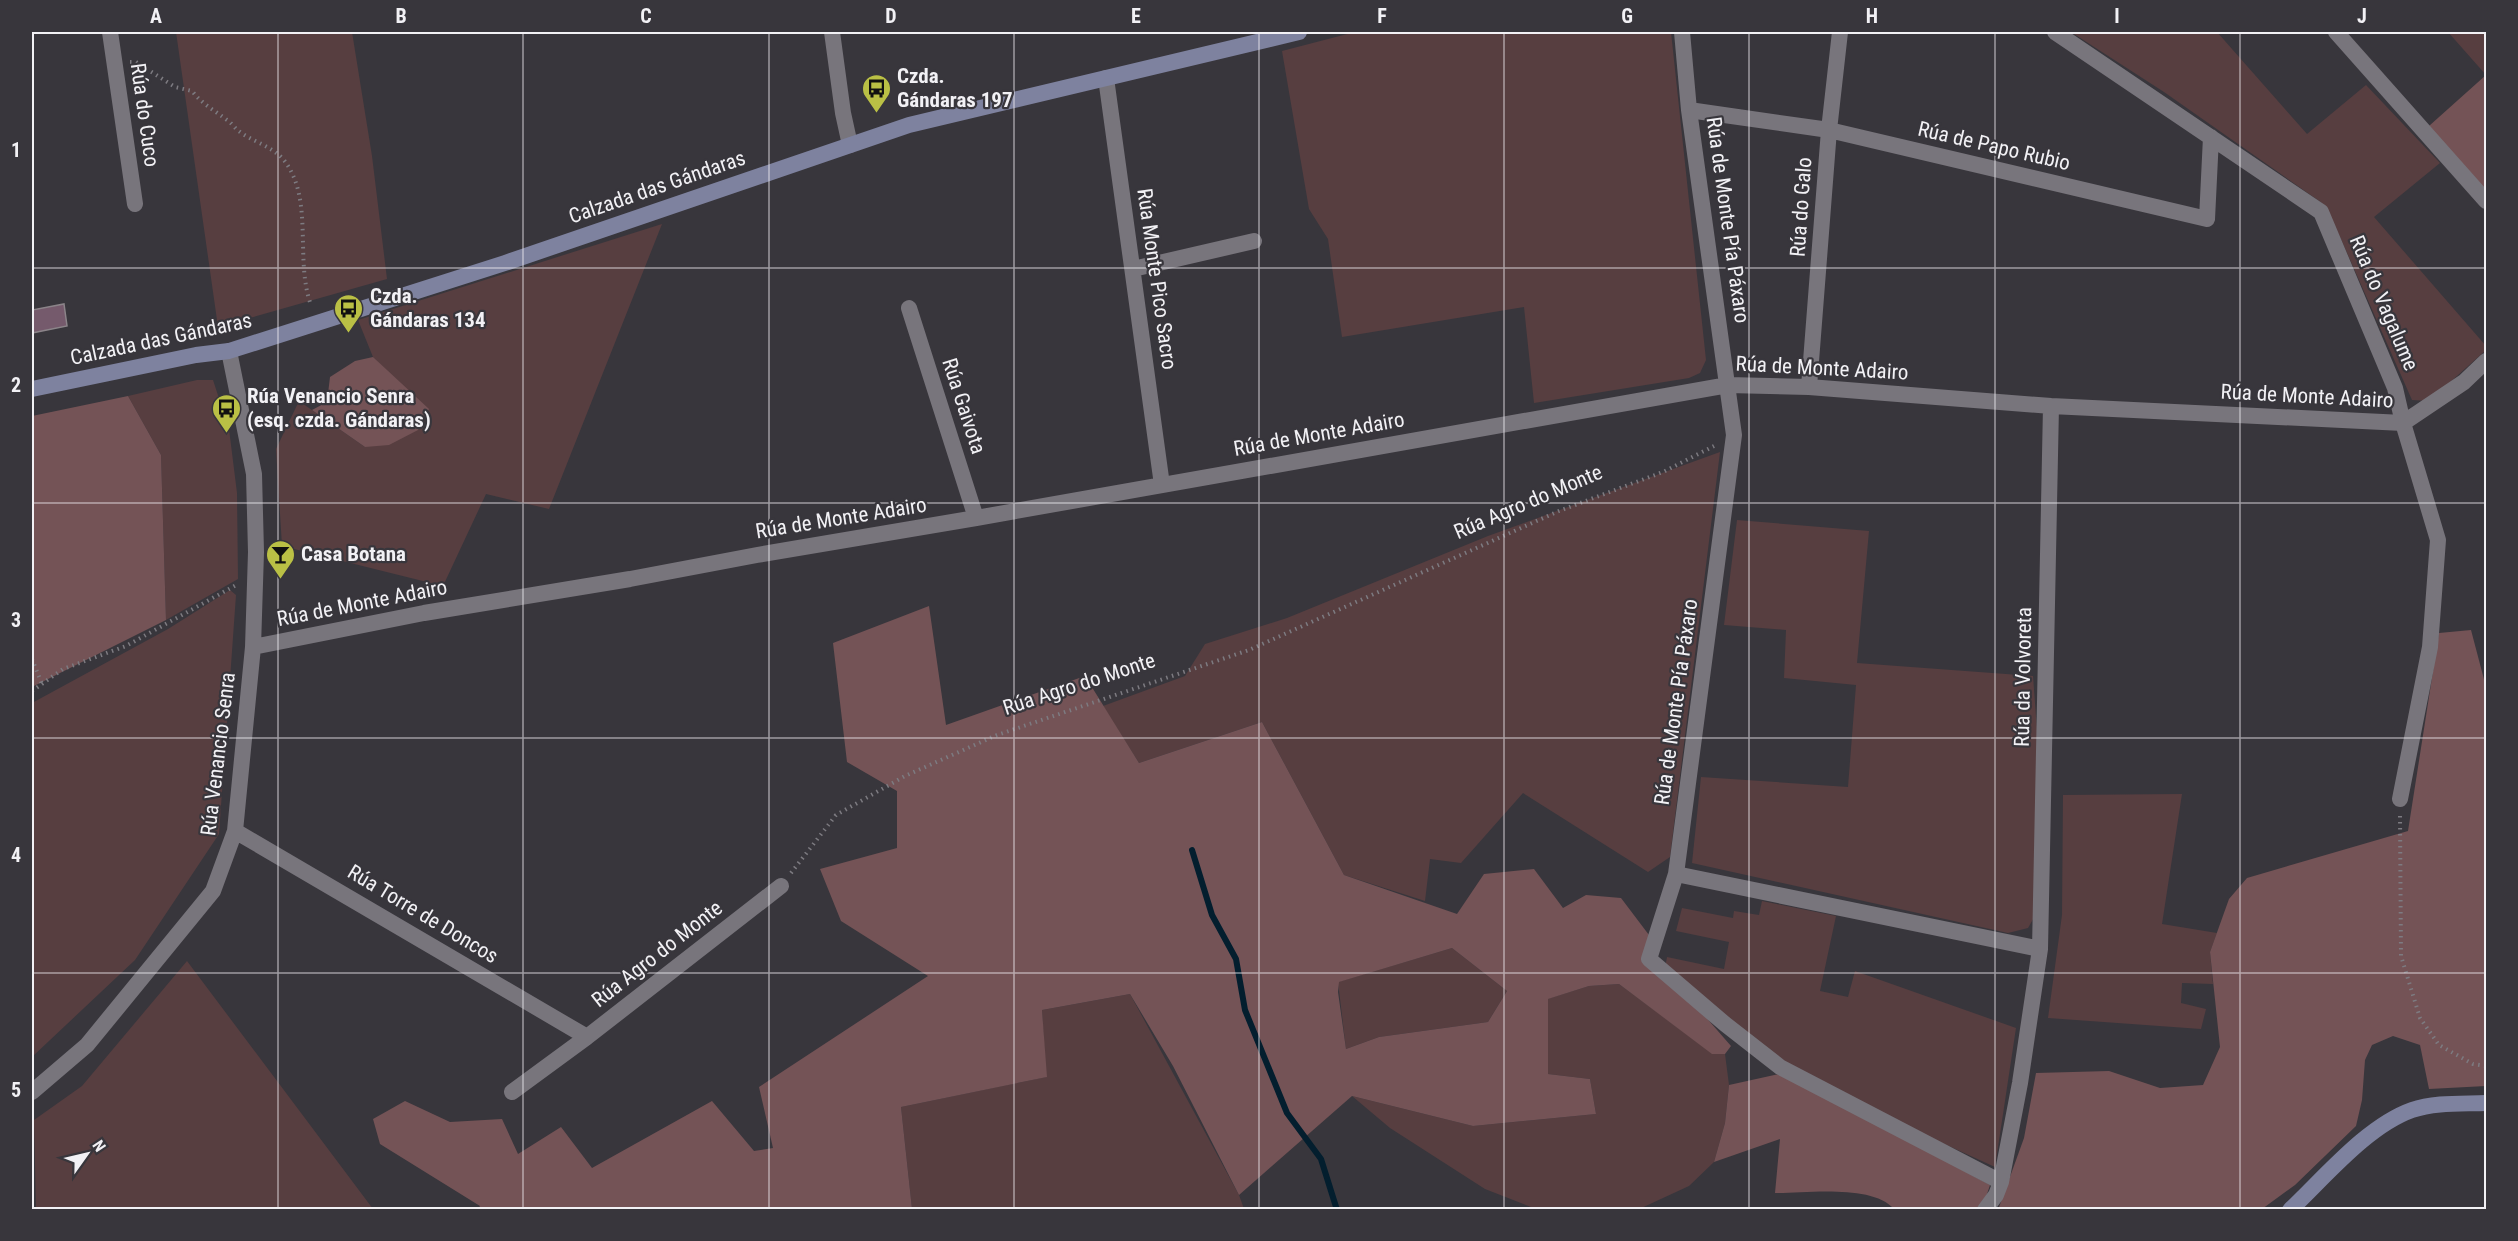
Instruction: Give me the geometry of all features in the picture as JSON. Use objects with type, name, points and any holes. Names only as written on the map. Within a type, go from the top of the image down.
[{"type":"main road","name":"Calzada das Gándaras","points":[[32,388],[195,355],[229,351],[516,259],[909,125],[1299,32]]},
{"type":"main road","points":[[2290,1209],[2359,1144],[2391,1120],[2412,1110],[2433,1106],[2487,1103]]},
{"type":"street","name":"Rúa do Cuco","points":[[110,32],[135,204]]},
{"type":"street","points":[[832,32],[843,113],[850,145]]},
{"type":"street","name":"Rúa de Monte Pía Páxaro","points":[[1682,32],[1689,110],[1734,435],[1676,874],[1649,959],[1725,1024],[1780,1067],[2001,1182]]},
{"type":"street","name":"Rúa do Galo","points":[[1809,387],[1829,130],[1840,32]]},
{"type":"street","name":"Rúa do Vagalume","points":[[2055,32],[2321,212],[2395,388],[2403,423],[2438,540],[2430,647],[2400,799]]},
{"type":"street","points":[[2336,32],[2487,201]]},
{"type":"street","name":"Rúa Monte Pico Sacro","points":[[1106,78],[1162,485]]},
{"type":"street","name":"Rúa de Papo Rubio","points":[[1689,110],[1829,130],[2207,219],[2211,137]]},
{"type":"street","points":[[1133,269],[1254,242]]},
{"type":"street","name":"Rúa Gaivota","points":[[909,308],[976,518]]},
{"type":"street","name":"Rúa Venancio Senra","points":[[32,1092],[87,1045],[213,891],[235,831],[253,647],[254,474],[229,351]]},
{"type":"street","points":[[2403,423],[2464,382],[2487,361]]},
{"type":"street","name":"Rúa de Monte Adairo","points":[[253,647],[424,613],[1728,385],[1809,387],[2051,406],[2403,423]]},
{"type":"street","name":"Rúa da Volvoreta","points":[[1985,1209],[1996,1195],[2001,1182],[2020,1083],[2040,949],[2051,406]]},
{"type":"street","name":"Rúa Torre de Doncos","points":[[235,831],[587,1037]]},
{"type":"street","points":[[1676,874],[2040,949]]},
{"type":"street","name":"Rúa Agro do Monte","points":[[512,1092],[782,886]]},
{"type":"path","points":[[115,62],[136,62],[175,87],[192,91],[201,102],[229,121],[240,132],[271,149],[283,159],[294,177],[301,199],[305,290],[311,305]]},
{"type":"path","name":"Rúa Agro do Monte","points":[[782,886],[836,815],[905,776],[997,735],[1249,650],[1559,511],[1663,472],[1734,435]]},
{"type":"path","points":[[32,691],[63,669],[126,646],[235,584],[255,580]]},
{"type":"path","points":[[32,659],[42,684]]},
{"type":"path","points":[[2400,799],[2401,956],[2420,1018],[2439,1045],[2473,1064],[2487,1066]]},
{"type":"shaded area","points":[[176,32],[352,32],[372,156],[387,279],[218,327]]},
{"type":"shaded area","points":[[1355,32],[1671,32],[1706,360],[1700,373],[1689,378],[1534,403],[1524,307],[1342,337],[1328,239],[1309,209],[1282,51]]},
{"type":"shaded area","points":[[2071,32],[2217,32],[2307,134],[2366,85],[2440,163],[2374,217],[2486,346],[2486,350],[2429,401],[2412,400],[2340,237],[2322,203],[2164,92]]},
{"type":"shaded area","points":[[2448,32],[2486,32],[2486,75]]},
{"type":"shaded area","points":[[2486,75],[2486,193],[2429,126]]},
{"type":"shaded area","points":[[662,224],[549,509],[486,494],[443,586],[282,546],[276,449],[299,401],[365,447],[397,382],[373,357],[358,320]]},
{"type":"shaded area","points":[[373,357],[429,409],[418,430],[389,445],[365,447],[312,410],[327,402],[330,377],[355,361]]},
{"type":"shaded area","points":[[197,380],[213,380],[229,429],[237,493],[238,579],[166,620],[161,455],[128,396]]},
{"type":"shaded area","points":[[128,396],[161,455],[166,620],[32,687],[32,416]]},
{"type":"shaded area","points":[[1720,452],[1670,857],[1648,872],[1523,793],[1461,863],[1430,859],[1425,901],[1344,875],[1262,722],[1139,763],[1103,706],[1185,676],[1205,644],[1287,618],[1488,536]]},
{"type":"shaded area","points":[[1737,520],[1869,531],[1857,663],[2033,676],[2037,730],[2036,914],[2028,928],[2008,933],[1692,863],[1701,777],[1848,787],[1856,685],[1784,678],[1786,630],[1724,625]]},
{"type":"shaded area","points":[[230,590],[236,595],[219,834],[135,960],[32,1057],[32,703],[168,629]]},
{"type":"shaded area","points":[[929,606],[946,725],[1085,676],[1139,763],[1262,722],[1344,875],[1457,914],[1484,874],[1534,869],[1563,908],[1586,895],[1621,898],[1649,935],[1644,959],[1690,999],[1731,1046],[1725,1054],[1712,1054],[1619,984],[1589,986],[1548,999],[1548,1074],[1590,1079],[1596,1114],[1473,1126],[1352,1096],[1239,1195],[1173,1066],[1130,994],[1042,1010],[1047,1077],[901,1107],[912,1209],[478,1209],[480,1206],[380,1144],[373,1119],[405,1101],[450,1122],[502,1119],[518,1154],[561,1127],[592,1168],[712,1101],[754,1151],[773,1148],[759,1087],[928,976],[841,921],[820,869],[897,848],[897,791],[847,762],[833,643]],"holes":[[[1452,948],[1507,991],[1488,1022],[1379,1037],[1346,1049],[1338,992],[1339,982]]]},
{"type":"shaded area","points":[[2471,630],[2486,687],[2486,1086],[2429,1089],[2420,1045],[2393,1036],[2372,1045],[2365,1060],[2362,1100],[2356,1126],[2295,1185],[2262,1209],[1998,1210],[2024,1138],[2036,1073],[2109,1071],[2160,1088],[2203,1085],[2220,1047],[2210,952],[2229,899],[2247,878],[2408,831],[2439,633]]},
{"type":"shaded area","points":[[2182,794],[2162,924],[2217,933],[2210,952],[2213,984],[2182,983],[2181,1003],[2206,1009],[2201,1029],[2048,1018],[2062,915],[2063,795]]},
{"type":"shaded area","points":[[1762,901],[1836,916],[1820,991],[1848,997],[1855,971],[2016,1028],[1995,1167],[1885,1117],[1770,1054],[1665,968],[1667,957],[1724,969],[1729,942],[1676,931],[1682,908],[1733,918],[1734,911],[1759,915]]},
{"type":"shaded area","points":[[1452,948],[1507,991],[1488,1022],[1379,1037],[1346,1049],[1338,982]]},
{"type":"shaded area","points":[[187,961],[373,1209],[36,1209],[34,1120],[82,1086]]},
{"type":"shaded area","points":[[1619,984],[1712,1053],[1725,1054],[1729,1085],[1725,1123],[1714,1162],[1689,1186],[1637,1210],[1536,1209],[1485,1189],[1390,1128],[1352,1096],[1473,1126],[1596,1114],[1590,1079],[1548,1074],[1547,999],[1589,986]]},
{"type":"shaded area","points":[[1130,994],[1239,1195],[1244,1209],[912,1209],[901,1107],[1046,1077],[1042,1010]]},
{"type":"shaded area","points":[[1783,1073],[1990,1185],[1985,1200],[1976,1209],[1894,1209],[1884,1201],[1855,1193],[1821,1191],[1775,1193],[1780,1139],[1714,1162],[1725,1123],[1729,1085]]},
{"type":"building","points":[[64,304],[67,326],[32,333],[32,310]]},
{"type":"waterway","points":[[1192,850],[1212,915],[1236,959],[1245,1010],[1287,1113],[1321,1159],[1337,1210]]},
{"type":"place","name":"Czda. Gándaras 197","points":[[876,114]]},
{"type":"place","name":"Czda. Gándaras 134","points":[[349,334]]},
{"type":"place","name":"Rúa Venancio Senra (esq. czda. Gándaras)","points":[[226,434]]},
{"type":"place","name":"Casa Botana","points":[[280,580]]}]
